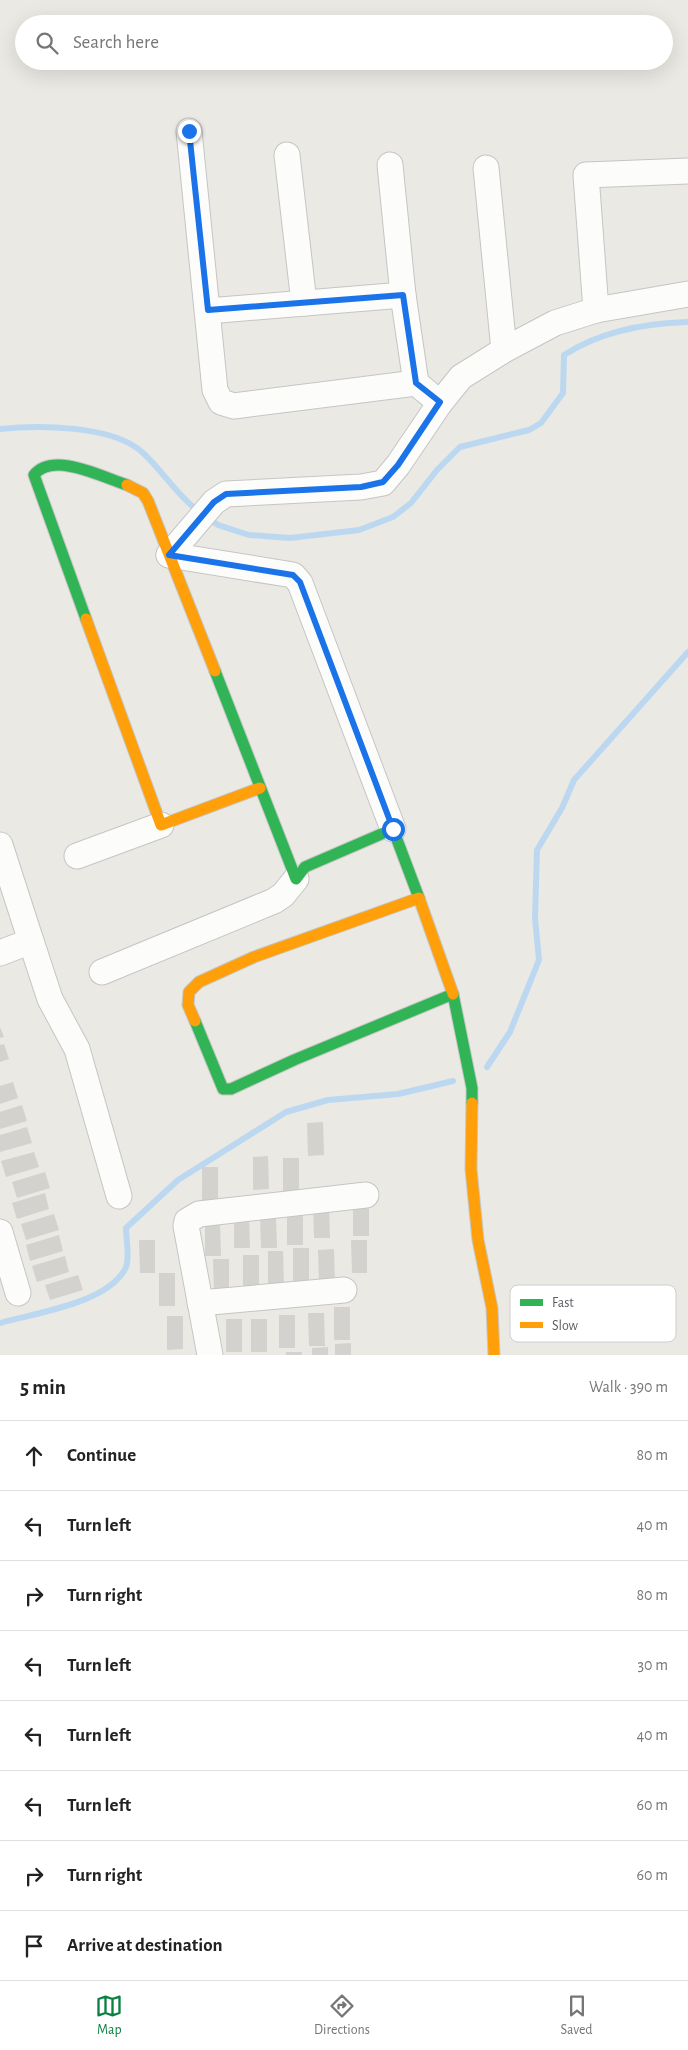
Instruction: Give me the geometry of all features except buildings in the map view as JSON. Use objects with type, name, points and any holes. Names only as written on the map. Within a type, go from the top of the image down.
[{"type":"street","points":[[189,131],[215,390],[221,402],[234,406],[416,383]]},
{"type":"street","points":[[287,155],[304,303]]},
{"type":"street","points":[[390,165],[403,295],[416,383],[440,402]]},
{"type":"street","points":[[486,168],[504,350]]},
{"type":"street","points":[[596,310],[586,175],[688,171]]},
{"type":"street","points":[[169,555],[211,507],[226,494],[361,487],[383,482],[398,465],[440,402],[461,377],[504,350],[555,323],[596,310],[688,294]]},
{"type":"street","points":[[208,310],[403,295]]},
{"type":"street","points":[[161,825],[34,474],[39,468],[51,463],[61,464],[135,488],[143,493],[148,501],[296,879]]},
{"type":"street","points":[[169,555],[293,575],[300,582],[453,994],[472,1088],[471,1170],[478,1240],[492,1308],[494,1355]]},
{"type":"street","points":[[77,856],[260,788]]},
{"type":"street","points":[[102,972],[274,901],[289,889],[305,867],[393,829]]},
{"type":"street","points":[[0,845],[50,999],[76,1050],[119,1196]]},
{"type":"street","points":[[418,898],[254,957],[199,982],[189,992],[188,1005],[223,1089],[232,1089],[294,1060],[453,994]]},
{"type":"street","points":[[0,954],[30,941]]},
{"type":"street","points":[[210,1355],[186,1226],[188,1221],[199,1214],[366,1195]]},
{"type":"street","points":[[0,1232],[18,1293]]},
{"type":"street","points":[[200,1303],[344,1290]]},
{"type":"waterway","points":[[206,517],[218,525],[249,535],[290,538],[359,530],[393,517],[411,503],[437,470],[460,447],[529,430],[541,423],[563,393],[564,355],[593,340],[624,330],[656,324],[688,322]]},
{"type":"waterway","points":[[0,429],[34,427],[74,429],[112,436],[129,443],[142,452],[198,511]]},
{"type":"waterway","points":[[487,1067],[510,1032],[539,960],[535,918],[537,850],[562,808],[574,780],[688,652]]},
{"type":"waterway","points":[[0,1323],[70,1305],[104,1290],[117,1279],[126,1267],[128,1253],[126,1228],[178,1180],[286,1112],[328,1100],[398,1094],[453,1081]]},
{"type":"traffic: fast","points":[[86,619],[34,475],[42,468],[53,465],[65,466],[92,472],[127,485]]},
{"type":"traffic: fast","points":[[215,671],[296,879],[305,867],[393,829],[419,898]]},
{"type":"traffic: fast","points":[[195,1021],[223,1089],[231,1089],[294,1060],[453,994],[472,1088],[472,1103]]},
{"type":"traffic: slow","points":[[127,485],[143,493],[148,501],[215,671]]},
{"type":"traffic: slow","points":[[86,619],[161,825],[260,788]]},
{"type":"traffic: slow","points":[[195,1021],[188,1005],[189,992],[199,982],[254,957],[419,898],[453,994]]},
{"type":"traffic: slow","points":[[472,1103],[471,1169],[478,1240],[492,1308],[494,1355]]},
{"type":"route","points":[[189,131],[208,310],[403,295],[416,383],[440,402],[398,465],[383,482],[361,487],[226,494],[214,502],[169,555],[293,575],[300,582],[393,829]]}]
